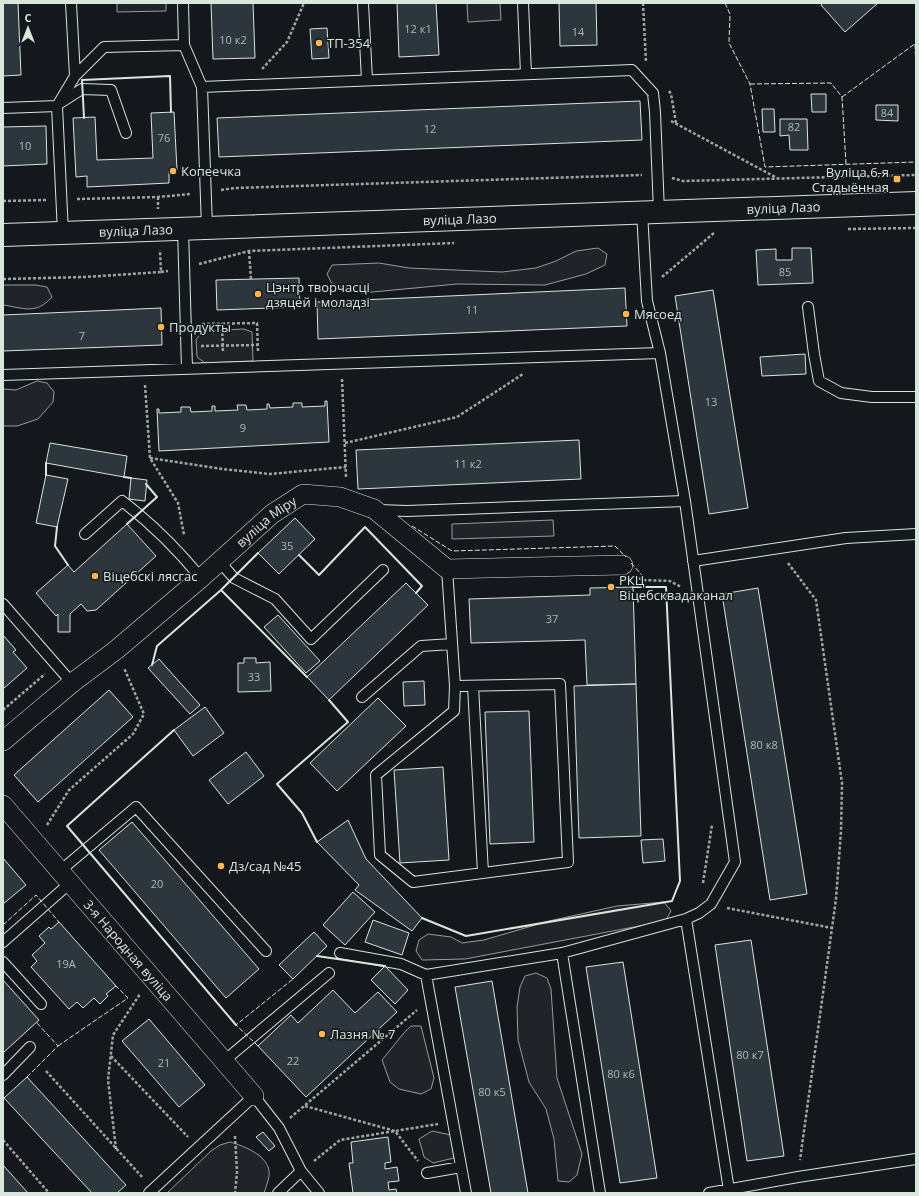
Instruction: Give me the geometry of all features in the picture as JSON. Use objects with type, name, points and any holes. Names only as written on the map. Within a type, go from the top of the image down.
[{"type":"street","name":"вуліца Лазо","points":[[3,236],[183,228],[916,203]]},
{"type":"street","name":"вуліца Міру","points":[[3,741],[72,683],[116,650],[201,578],[272,514],[303,494],[340,497],[374,510],[447,569]]},
{"type":"street","points":[[447,569],[623,564]]},
{"type":"street","name":"3-я Народная вуліца","points":[[3,805],[254,1096]]},
{"type":"lane","points":[[72,3],[75,76]]},
{"type":"lane","points":[[183,3],[184,45],[202,87],[207,228]]},
{"type":"lane","points":[[363,3],[367,80]]},
{"type":"lane","points":[[523,3],[526,74]]},
{"type":"lane","points":[[63,233],[57,106],[75,76],[104,47],[184,45]]},
{"type":"lane","points":[[202,87],[632,70],[653,93],[658,174],[650,212],[648,300],[660,353],[685,501],[735,862],[711,904],[698,913],[686,919],[562,953],[426,975],[401,964],[340,953]]},
{"type":"lane","points":[[3,108],[57,106],[82,89],[111,90],[126,132]]},
{"type":"lane","points":[[183,228],[187,369]]},
{"type":"lane","points":[[808,307],[819,381],[841,393],[872,397],[916,397]]},
{"type":"lane","points":[[3,375],[660,353]]},
{"type":"lane","points":[[85,534],[122,501],[139,513],[189,563],[201,578]]},
{"type":"lane","points":[[374,510],[407,511],[685,501]]},
{"type":"lane","points":[[693,561],[846,538],[916,534]]},
{"type":"lane","points":[[219,561],[234,578],[275,599],[311,639],[383,570]]},
{"type":"lane","points":[[447,569],[455,686],[454,711],[376,775],[380,855],[413,882],[568,862],[560,684],[455,686]]},
{"type":"lane","points":[[4,606],[72,683]]},
{"type":"lane","points":[[362,697],[421,646],[452,644]]},
{"type":"lane","points":[[473,686],[482,873]]},
{"type":"lane","points":[[3,942],[65,877],[136,807],[266,951]]},
{"type":"lane","points":[[686,919],[729,1190]]},
{"type":"lane","points":[[562,953],[600,1193]]},
{"type":"lane","points":[[3,962],[41,1004]]},
{"type":"lane","points":[[224,1061],[329,973]]},
{"type":"lane","points":[[426,975],[466,1193]]},
{"type":"lane","points":[[3,1074],[30,1047]]},
{"type":"lane","points":[[151,1191],[254,1096],[279,1128],[301,1171],[319,1193]]},
{"type":"lane","points":[[709,1193],[798,1177],[916,1159]]},
{"type":"lane","points":[[427,1173],[461,1167]]},
{"type":"lane","points":[[278,1193],[301,1171]]},
{"type":"path","points":[[247,85],[287,42],[304,3]]},
{"type":"path","points":[[643,3],[646,64]]},
{"type":"path","points":[[666,88],[671,94],[676,123]]},
{"type":"path","points":[[655,112],[778,178]]},
{"type":"path","points":[[3,201],[158,197],[235,188],[658,174],[683,181],[916,175]]},
{"type":"path","points":[[158,197],[158,211]]},
{"type":"path","points":[[848,229],[916,228]]},
{"type":"path","points":[[662,277],[714,233],[706,233]]},
{"type":"path","points":[[3,279],[85,277],[161,272],[184,268],[249,251],[454,243]]},
{"type":"path","points":[[160,249],[161,272]]},
{"type":"path","points":[[249,251],[251,279]]},
{"type":"path","points":[[186,324],[257,323],[259,366]]},
{"type":"path","points":[[222,324],[223,368]]},
{"type":"path","points":[[186,346],[258,345]]},
{"type":"path","points":[[345,443],[457,417],[550,357]]},
{"type":"path","points":[[341,364],[348,499]]},
{"type":"path","points":[[144,370],[150,458],[178,503],[189,563]]},
{"type":"path","points":[[150,458],[270,474],[346,467]]},
{"type":"path","points":[[777,548],[816,600],[842,783],[836,899],[798,1177]]},
{"type":"path","points":[[623,564],[642,580],[670,581],[684,588]]},
{"type":"path","points":[[36,844],[69,790],[133,734],[144,714],[116,650]]},
{"type":"path","points":[[3,710],[56,665]]},
{"type":"path","points":[[711,904],[832,928]]},
{"type":"path","points":[[116,1149],[108,1080],[113,1035],[151,977]]},
{"type":"path","points":[[279,1128],[430,999]]},
{"type":"path","points":[[111,1056],[198,1148]]},
{"type":"path","points":[[46,1071],[116,1149],[151,1191]]},
{"type":"path","points":[[305,1106],[395,1131],[427,1173]]},
{"type":"path","points":[[233,1115],[237,1172],[235,1193]]},
{"type":"path","points":[[301,1171],[340,1140],[452,1122]]},
{"type":"path","points":[[3,1140],[49,1193]]},
{"type":"shaded area","points":[[117,3],[166,3],[166,11],[117,12]]},
{"type":"shaded area","points":[[467,3],[500,3],[501,20],[468,22]]},
{"type":"shaded area","points":[[598,248],[607,254],[605,265],[586,274],[545,285],[457,284],[362,293],[332,284],[327,274],[332,265],[379,263],[409,268],[502,272],[536,268],[556,261],[576,251]]},
{"type":"shaded area","points":[[3,285],[36,285],[47,287],[52,297],[41,306],[29,309],[3,305]]},
{"type":"shaded area","points":[[244,329],[252,332],[253,361],[205,363],[197,357],[196,339],[204,331]]},
{"type":"shaded area","points":[[37,381],[47,383],[54,392],[53,402],[38,419],[17,426],[3,426],[3,389],[16,390]]},
{"type":"shaded area","points":[[553,520],[554,536],[452,539],[452,524]]},
{"type":"shaded area","points":[[664,902],[671,911],[666,920],[655,923],[465,959],[422,960],[416,951],[419,940],[428,934],[451,937],[462,943],[484,940],[549,921],[617,906]]},
{"type":"shaded area","points":[[536,973],[547,978],[551,989],[557,1078],[582,1154],[577,1175],[569,1182],[558,1181],[554,1139],[546,1109],[529,1082],[518,1040],[517,1007],[520,987],[525,976]]},
{"type":"shaded area","points":[[411,1026],[421,1026],[434,1078],[431,1089],[421,1094],[399,1089],[390,1082],[382,1060]]},
{"type":"shaded area","points":[[432,1131],[451,1135],[454,1158],[433,1163],[424,1157],[419,1139]]},
{"type":"shaded area","points":[[230,1142],[254,1152],[264,1160],[269,1173],[268,1182],[264,1193],[167,1193],[211,1151],[220,1145]]},
{"type":"building","points":[[3,3],[18,3],[21,75],[3,76]]},
{"type":"building","points":[[211,3],[253,3],[255,58],[213,59]]},
{"type":"building","points":[[397,3],[436,3],[439,55],[399,57]]},
{"type":"building","points":[[559,3],[596,3],[597,45],[560,46]]},
{"type":"building","points":[[823,3],[878,3],[845,32],[821,5]]},
{"type":"building","name":"ТП-354","points":[[327,28],[329,58],[312,59],[310,29]]},
{"type":"building","points":[[811,94],[826,94],[826,112],[812,112]]},
{"type":"building","points":[[640,101],[642,140],[219,157],[217,118]]},
{"type":"building","points":[[876,105],[898,105],[898,121],[876,120]]},
{"type":"building","points":[[762,109],[774,109],[775,132],[763,132]]},
{"type":"building","points":[[174,112],[177,170],[169,171],[169,183],[87,187],[87,176],[76,177],[73,118],[95,117],[97,160],[153,158],[151,113]]},
{"type":"building","points":[[780,119],[807,119],[808,150],[790,150],[789,135],[780,136]]},
{"type":"building","points":[[46,126],[47,164],[3,166],[3,127]]},
{"type":"building","points":[[792,248],[811,248],[813,283],[758,285],[756,250],[776,249],[776,260],[792,260]]},
{"type":"building","name":"Цэнтр творчасці дзяцей і моладзі","points":[[299,278],[300,307],[217,310],[216,280]]},
{"type":"building","points":[[625,288],[627,326],[318,339],[317,302]]},
{"type":"building","points":[[713,290],[748,508],[709,514],[675,296]]},
{"type":"building","points":[[161,308],[162,345],[3,351],[3,315]]},
{"type":"building","points":[[805,354],[806,374],[762,376],[760,357]]},
{"type":"building","points":[[325,401],[327,401],[329,442],[159,451],[157,409],[159,409],[159,413],[181,412],[181,407],[190,407],[191,412],[212,411],[212,406],[215,406],[215,411],[238,410],[237,405],[246,405],[247,410],[267,409],[267,404],[269,404],[270,408],[293,407],[293,403],[302,403],[302,407],[325,406]]},
{"type":"building","points":[[579,440],[581,479],[358,489],[356,450]]},
{"type":"building","points":[[50,443],[127,456],[124,477],[46,463]]},
{"type":"building","points":[[46,475],[68,479],[57,527],[36,523]]},
{"type":"building","points":[[131,478],[147,480],[145,501],[129,499]]},
{"type":"building","points":[[295,518],[315,539],[279,574],[258,553]]},
{"type":"building","name":"Віцебскі лясгас","points":[[127,524],[156,556],[96,610],[87,611],[81,604],[70,614],[70,632],[58,632],[58,614],[56,616],[36,593],[68,565],[74,572]]},
{"type":"building","points":[[406,583],[428,605],[329,700],[307,677]]},
{"type":"building","points":[[633,587],[636,684],[587,685],[585,640],[471,643],[469,599],[590,595],[590,588]]},
{"type":"building","points":[[758,588],[807,894],[770,900],[722,594]]},
{"type":"building","points":[[278,615],[320,661],[306,673],[264,627]]},
{"type":"building","points":[[3,635],[16,650],[13,652],[27,668],[3,689]]},
{"type":"building","points":[[244,658],[256,658],[256,663],[270,662],[271,691],[238,692],[238,663],[244,663]]},
{"type":"building","points":[[159,659],[200,705],[190,714],[148,668]]},
{"type":"building","points":[[424,681],[425,705],[404,706],[403,682]]},
{"type":"building","points":[[636,684],[641,836],[579,838],[574,686]]},
{"type":"building","points":[[109,690],[133,717],[38,802],[14,775]]},
{"type":"building","points":[[378,698],[406,726],[337,791],[310,763]]},
{"type":"building","points":[[205,707],[224,733],[193,756],[174,730]]},
{"type":"building","points":[[529,711],[534,842],[490,844],[485,712]]},
{"type":"building","points":[[246,752],[264,776],[228,804],[209,780]]},
{"type":"building","points":[[443,767],[449,860],[400,863],[394,770]]},
{"type":"building","points":[[348,820],[366,859],[422,918],[412,931],[355,890],[359,885],[317,842]]},
{"type":"building","points":[[132,822],[259,969],[226,998],[99,850]]},
{"type":"building","points":[[663,839],[665,861],[643,863],[641,840]]},
{"type":"building","points":[[3,858],[26,885],[3,904]]},
{"type":"building","points":[[353,892],[375,912],[345,945],[323,925]]},
{"type":"building","points":[[373,920],[409,933],[402,955],[365,942]]},
{"type":"building","points":[[59,922],[116,986],[106,994],[108,996],[100,1004],[94,998],[83,1008],[77,1002],[69,1009],[31,967],[37,961],[32,955],[45,943],[39,936],[49,927],[51,929]]},
{"type":"building","points":[[314,932],[327,946],[293,979],[279,965]]},
{"type":"building","points":[[751,940],[784,1156],[747,1161],[715,945]]},
{"type":"building","points":[[623,962],[657,1178],[620,1183],[586,967]]},
{"type":"building","points":[[385,966],[408,990],[395,1004],[371,980]]},
{"type":"building","points":[[3,980],[39,1020],[3,1053]]},
{"type":"building","points":[[492,981],[528,1193],[491,1193],[455,987]]},
{"type":"building","name":"Лазня № 7","points":[[333,990],[355,1013],[378,992],[397,1012],[306,1097],[258,1046],[291,1015],[298,1023]]},
{"type":"building","points":[[149,1019],[205,1085],[179,1107],[122,1041]]},
{"type":"building","points":[[27,1077],[126,1185],[117,1193],[92,1193],[4,1098]]},
{"type":"building","points":[[263,1132],[275,1146],[269,1151],[256,1137]]},
{"type":"building","points":[[388,1137],[391,1162],[385,1163],[385,1169],[397,1167],[399,1181],[388,1182],[389,1190],[396,1189],[397,1193],[353,1193],[349,1163],[353,1163],[351,1142]]},
{"type":"building","points":[[3,1165],[28,1193],[3,1193]]},
{"type":"fence","points":[[725,3],[730,14],[729,43],[750,84],[765,167],[916,162]]},
{"type":"fence","points":[[842,97],[916,43]]},
{"type":"fence","points":[[915,44],[916,69]]},
{"type":"fence","points":[[750,84],[831,83],[842,97],[846,164]]},
{"type":"fence","points":[[412,526],[452,551],[615,546],[626,557]]},
{"type":"fence","points":[[631,563],[642,575]]},
{"type":"fence","points":[[3,925],[36,895],[59,922]]},
{"type":"fence","points":[[258,1046],[236,1025],[293,979]]},
{"type":"fence","points":[[58,1046],[128,998],[116,986]]},
{"type":"fence","points":[[27,1077],[58,1046],[36,1022]]},
{"type":"wall","points":[[84,118],[82,80],[170,76],[171,112]]},
{"type":"wall","points":[[46,463],[46,475]]},
{"type":"wall","points":[[124,477],[131,478]]},
{"type":"wall","points":[[127,524],[157,497],[146,484]]},
{"type":"wall","points":[[57,527],[55,546],[68,565]]},
{"type":"wall","points":[[299,555],[319,575],[365,527],[422,586],[416,593]]},
{"type":"wall","points":[[221,590],[258,553]]},
{"type":"wall","points":[[422,918],[466,936],[672,901],[680,881],[666,587],[633,587]]},
{"type":"wall","points":[[152,665],[157,646],[221,590],[307,677]]},
{"type":"wall","points":[[317,842],[302,813],[277,784],[348,722],[329,700]]},
{"type":"wall","points":[[174,730],[67,826],[236,1025]]},
{"type":"wall","points":[[317,956],[385,966]]},
{"type":"place","name":"ТП-354","points":[[319,43]]},
{"type":"place","name":"Копеечка","points":[[173,171]]},
{"type":"place","name":"Вуліца 6-я Стадыённая","points":[[897,179]]},
{"type":"place","name":"Цэнтр творчасці дзяцей і моладзі","points":[[258,294]]},
{"type":"place","name":"Мясоед","points":[[626,314]]},
{"type":"place","name":"Продукты","points":[[161,327]]},
{"type":"place","name":"Віцебскі лясгас","points":[[95,576]]},
{"type":"place","name":"РКЦ Віцебсквадаканал","points":[[611,587]]},
{"type":"place","name":"Дз/сад №45","points":[[221,866]]},
{"type":"place","name":"Лазня № 7","points":[[322,1034]]}]
